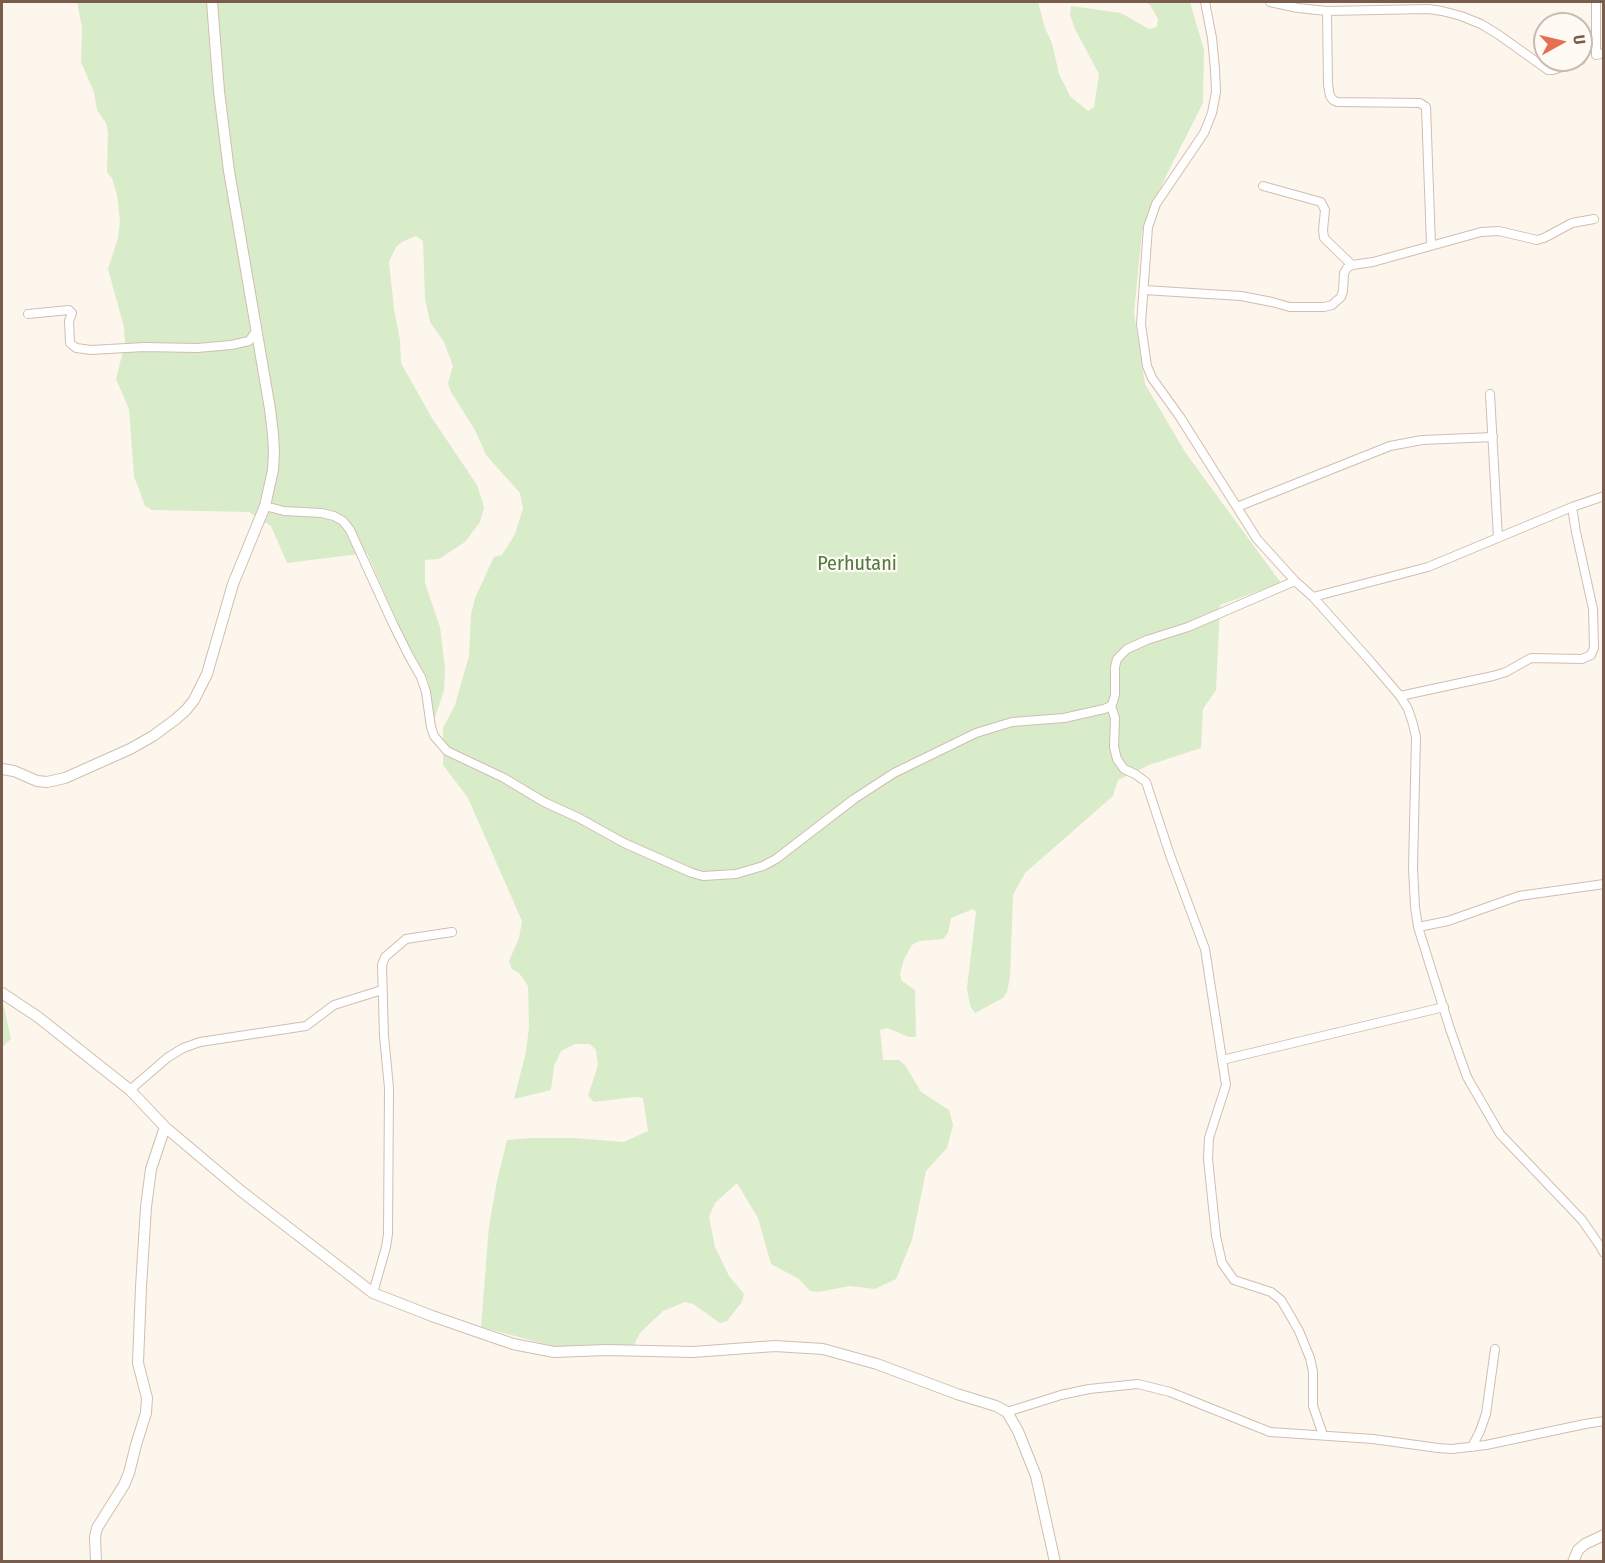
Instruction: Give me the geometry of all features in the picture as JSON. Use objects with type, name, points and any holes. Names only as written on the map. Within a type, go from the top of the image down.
[{"type":"street","points":[[2,769],[14,771],[37,781],[47,782],[65,778],[130,749],[159,732],[186,710],[207,675],[229,596],[265,506],[274,452],[270,409],[229,171],[219,91],[212,2]]},
{"type":"street","points":[[1205,2],[1212,38],[1216,92],[1212,113],[1204,133],[1163,194],[1148,226],[1141,324],[1147,366],[1152,378],[1180,417],[1257,538],[1295,581],[1313,597],[1400,696],[1411,716],[1416,737],[1413,868],[1418,927],[1467,1077],[1500,1134],[1582,1220],[1604,1253]]},
{"type":"street","points":[[1270,2],[1327,11],[1431,5],[1481,24],[1533,59]]},
{"type":"street","points":[[1596,2],[1600,54]]},
{"type":"street","points":[[1327,11],[1328,85],[1333,100],[1337,102],[1420,103],[1426,107],[1431,245]]},
{"type":"street","points":[[1263,186],[1320,202],[1325,210],[1324,238],[1352,265]]},
{"type":"street","points":[[1144,290],[1241,296],[1290,307],[1324,307],[1332,305],[1341,297],[1344,273],[1352,265],[1373,262],[1490,231],[1537,240],[1572,223],[1594,219]]},
{"type":"street","points":[[27,314],[69,310],[72,312],[69,321],[70,343],[76,348],[87,350],[197,348],[231,345],[249,341],[256,330]]},
{"type":"street","points":[[1490,394],[1498,538]]},
{"type":"street","points":[[1237,507],[1390,446],[1422,440],[1493,437]]},
{"type":"street","points":[[1313,597],[1428,567],[1604,496]]},
{"type":"street","points":[[265,506],[284,511],[334,516],[350,530],[398,635],[422,677],[431,727],[434,735],[447,751],[504,778],[544,802],[624,843],[692,873],[704,876],[751,871],[763,866],[776,859],[854,799],[894,773],[976,733],[1012,722],[1064,718],[1111,706]]},
{"type":"street","points":[[1400,696],[1493,676],[1506,672],[1531,658],[1582,659],[1591,655],[1594,648],[1593,609],[1572,507]]},
{"type":"street","points":[[1295,581],[1188,627],[1126,649],[1117,659],[1115,695],[1111,706],[1117,759],[1124,769],[1146,782],[1170,855],[1203,942],[1209,971],[1226,1085],[1209,1138],[1208,1159],[1216,1236],[1222,1263],[1234,1280],[1271,1292],[1281,1300],[1291,1317],[1310,1358],[1313,1372],[1313,1406],[1323,1435]]},
{"type":"street","points":[[1418,927],[1448,921],[1519,896],[1604,884]]},
{"type":"street","points":[[373,1293],[388,1234],[389,1088],[381,976],[383,961],[399,943],[413,936],[452,932]]},
{"type":"street","points":[[130,1090],[167,1058],[183,1048],[200,1042],[306,1026],[334,1005],[382,990]]},
{"type":"street","points":[[2,993],[38,1017],[130,1090],[165,1127],[241,1191],[373,1293],[513,1344],[554,1352],[606,1350],[693,1352],[775,1346],[823,1348],[877,1364],[996,1406],[1007,1412],[1018,1431],[1036,1476],[1055,1562]]},
{"type":"street","points":[[1222,1060],[1444,1007]]},
{"type":"street","points":[[96,1562],[97,1528],[124,1485],[146,1413],[147,1398],[138,1363],[146,1207],[152,1169],[165,1127]]},
{"type":"street","points":[[1472,1447],[1486,1414],[1495,1349]]},
{"type":"street","points":[[1007,1412],[1061,1395],[1138,1383],[1170,1392],[1270,1432],[1373,1439],[1438,1448],[1452,1449],[1486,1445],[1604,1421]]},
{"type":"street","points":[[1573,1562],[1578,1551],[1585,1544],[1604,1534]]},
{"type":"green space","name":"Perhutani","points":[[77,2],[1038,2],[1052,43],[1059,74],[1070,96],[1088,111],[1094,107],[1099,74],[1075,29],[1070,15],[1071,6],[1121,13],[1149,29],[1157,27],[1158,19],[1146,2],[1190,2],[1204,50],[1203,103],[1168,172],[1142,232],[1134,313],[1145,384],[1185,452],[1281,583],[1220,605],[1216,690],[1203,709],[1201,748],[1149,765],[1118,780],[1113,796],[1025,873],[1013,895],[1010,977],[1007,992],[1003,998],[975,1013],[970,1006],[967,988],[976,912],[973,909],[951,918],[948,933],[943,939],[919,941],[912,945],[904,959],[900,974],[902,981],[915,990],[916,1037],[909,1037],[887,1028],[880,1030],[883,1060],[899,1060],[905,1065],[921,1092],[949,1110],[953,1125],[947,1148],[926,1171],[912,1240],[896,1279],[875,1289],[850,1286],[818,1292],[810,1291],[799,1279],[771,1264],[758,1218],[737,1183],[715,1203],[709,1217],[715,1247],[729,1276],[744,1294],[742,1302],[727,1321],[720,1323],[693,1304],[685,1302],[663,1311],[640,1333],[632,1349],[564,1349],[481,1327],[489,1226],[507,1140],[574,1138],[624,1142],[648,1131],[643,1098],[594,1102],[588,1096],[598,1065],[596,1050],[590,1044],[575,1044],[561,1051],[554,1066],[551,1090],[514,1099],[526,1052],[529,1027],[528,986],[519,973],[512,969],[509,961],[519,938],[522,921],[468,798],[443,765],[443,728],[455,705],[469,656],[471,615],[475,598],[494,557],[502,555],[515,534],[523,508],[520,493],[486,455],[476,432],[450,390],[448,383],[453,366],[444,342],[430,322],[425,299],[423,241],[416,236],[396,247],[389,262],[401,363],[432,418],[477,485],[484,507],[480,522],[465,542],[439,559],[425,560],[425,583],[440,627],[445,668],[444,691],[434,720],[428,680],[401,631],[367,553],[287,563],[271,526],[249,512],[152,510],[145,506],[134,476],[129,409],[116,379],[125,343],[124,327],[108,269],[118,238],[120,221],[117,195],[112,178],[107,172],[108,132],[106,123],[97,110],[94,92],[81,62],[82,27]]},
{"type":"green space","points":[[2,999],[11,1039],[2,1047]]}]
